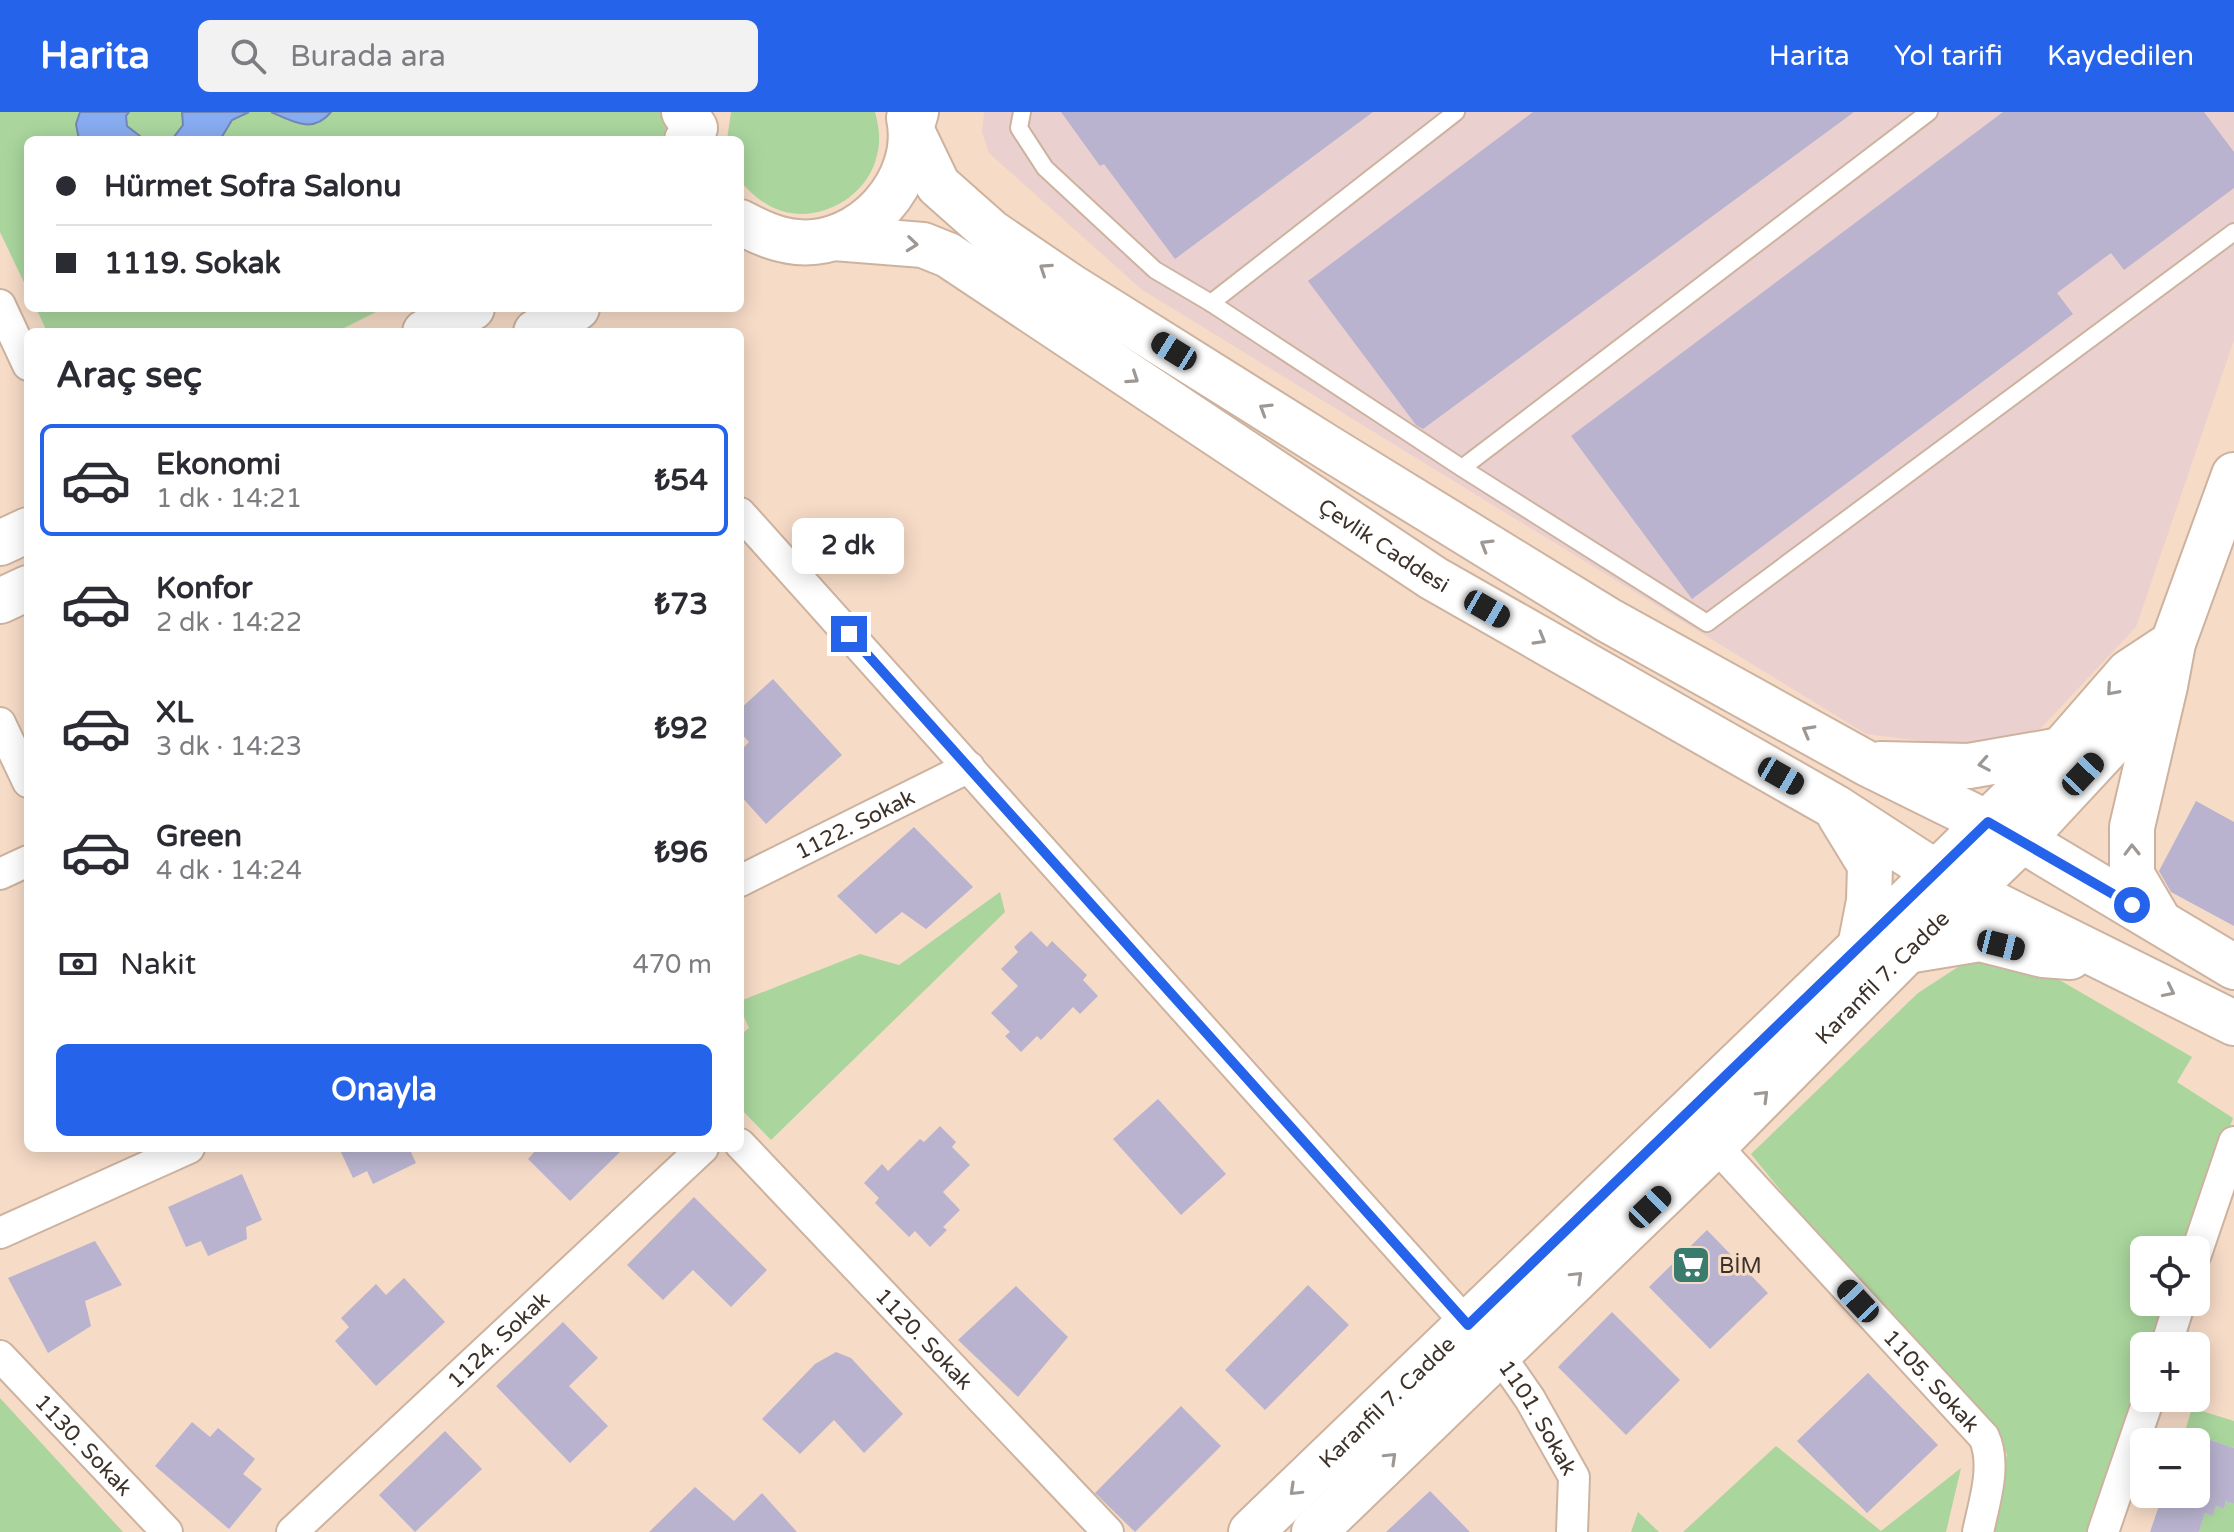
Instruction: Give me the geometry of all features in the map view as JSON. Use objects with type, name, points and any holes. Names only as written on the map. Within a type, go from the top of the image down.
[{"type":"main road","points":[[749,232],[800,243],[834,238],[866,223],[891,198],[907,165],[912,118]]},
{"type":"main road","points":[[912,118],[938,185],[991,232],[1070,286],[1608,620],[1868,764],[1988,822],[2234,967]]},
{"type":"main road","name":"Çevlik Caddesi","points":[[834,238],[923,245],[948,255],[1433,578],[1835,807],[1953,882],[2105,960]]},
{"type":"main road","points":[[433,328],[464,312]]},
{"type":"main road","points":[[2159,921],[2132,875],[2132,827],[2173,643],[2234,475]]},
{"type":"main road","points":[[0,543],[24,532]]},
{"type":"main road","points":[[0,601],[24,590]]},
{"type":"main road","points":[[1953,882],[1988,822],[2061,750],[2129,672],[2173,643]]},
{"type":"main road","points":[[1988,822],[2165,686]]},
{"type":"main road","points":[[1868,764],[1969,766],[2061,750]]},
{"type":"main road","points":[[1835,807],[1870,865],[1869,901],[1860,947]]},
{"type":"main road","name":"Karanfil 7. Cadde","points":[[1251,1532],[1715,1145],[1907,951],[1953,882]]},
{"type":"main road","name":"Karanfil 7. Cadde","points":[[1314,1532],[1483,1339],[1860,947],[1953,882]]},
{"type":"main road","points":[[1907,951],[1980,939],[2043,955],[2105,960],[2234,1023]]},
{"type":"street","points":[[0,305],[24,356]]},
{"type":"street","name":"1101. Sokak","points":[[744,522],[969,767],[1483,1339],[1530,1399],[1574,1477],[1572,1532]]},
{"type":"street","points":[[0,723],[24,774]]},
{"type":"street","name":"1122. Sokak","points":[[744,879],[969,767]]},
{"type":"street","points":[[0,874],[24,863]]},
{"type":"street","points":[[2202,1236],[2234,1142]]},
{"type":"street","name":"1105. Sokak","points":[[1715,1145],[1984,1437],[1990,1450],[1990,1463],[1978,1532]]},
{"type":"street","name":"1120. Sokak","points":[[744,1148],[1108,1532]]},
{"type":"street","points":[[0,1233],[180,1152]]},
{"type":"street","name":"1124. Sokak","points":[[292,1532],[699,1152]]},
{"type":"street","name":"1130. Sokak","points":[[0,1356],[167,1532]]},
{"type":"street","points":[[2103,1532],[2144,1412]]},
{"type":"lane","points":[[1022,112],[1019,128],[1045,168],[1155,270],[1707,623],[2234,232]]},
{"type":"lane","points":[[1211,303],[1456,112]]},
{"type":"lane","points":[[1462,468],[1929,112]]},
{"type":"shaded area","points":[[984,112],[2234,112],[2234,340],[2136,627],[2040,729],[1963,746],[1866,734],[1141,289],[989,153],[982,132]]},
{"type":"green space","points":[[0,112],[669,112],[672,124],[668,136],[24,136],[24,283],[0,232]]},
{"type":"green space","points":[[731,112],[875,112],[879,144],[872,170],[851,196],[838,205],[806,214],[774,208],[744,185],[744,136],[728,136]]},
{"type":"green space","points":[[38,312],[376,312],[344,328],[45,328]]},
{"type":"green space","points":[[1000,892],[1005,912],[771,1140],[744,1112],[744,1032],[749,1028],[744,1017],[744,999],[860,954],[899,965]]},
{"type":"green space","points":[[2013,953],[2192,1057],[2177,1082],[2233,1118],[2191,1236],[2130,1236],[2130,1316],[2162,1316],[2157,1332],[2130,1332],[2130,1411],[2089,1532],[1991,1532],[2007,1454],[1751,1154],[1918,993],[1961,965]]},
{"type":"green space","points":[[0,1398],[123,1532],[0,1532]]},
{"type":"green space","points":[[2191,1412],[2205,1412],[2234,1421],[2234,1448],[2210,1440],[2210,1428],[2186,1428]]},
{"type":"green space","points":[[1776,1446],[1881,1531],[1961,1468],[1946,1532],[1683,1532]]},
{"type":"green space","points":[[2226,1501],[2234,1504],[2234,1532],[2199,1532],[2205,1513],[2213,1515],[2216,1506],[2224,1509]]},
{"type":"green space","points":[[1638,1512],[1659,1532],[1631,1532]]},
{"type":"water","points":[[80,112],[129,112],[126,116],[127,126],[140,136],[78,136],[76,124]]},
{"type":"water","points":[[182,112],[249,112],[232,120],[222,136],[175,136],[183,125]]},
{"type":"water","points":[[271,112],[331,112],[317,123],[302,124]]},
{"type":"building","points":[[1061,112],[1373,112],[1175,259]]},
{"type":"building","points":[[1533,112],[1854,112],[1423,429],[1416,425],[1308,281]]},
{"type":"building","points":[[2003,112],[2204,112],[2234,152],[2234,188],[2124,270],[2111,253],[2057,293],[2073,314],[1692,599],[1571,436]]},
{"type":"building","points":[[773,679],[842,755],[766,824],[744,799],[744,747],[749,742],[744,736],[744,705]]},
{"type":"building","points":[[2196,801],[2234,822],[2234,926],[2171,892],[2159,871]]},
{"type":"building","points":[[914,827],[973,887],[926,929],[902,912],[876,934],[837,896]]},
{"type":"building","points":[[1031,931],[1047,947],[1052,941],[1087,975],[1083,980],[1098,996],[1080,1014],[1073,1007],[1041,1040],[1037,1036],[1021,1052],[1005,1036],[1010,1032],[991,1013],[1018,986],[1001,969],[1018,952],[1014,947]]},
{"type":"building","points":[[1158,1099],[1226,1174],[1181,1215],[1113,1139]]},
{"type":"building","points":[[940,1126],[956,1142],[952,1147],[970,1165],[943,1192],[960,1210],[943,1227],[947,1230],[930,1247],[915,1231],[909,1237],[875,1203],[879,1198],[864,1183],[882,1164],[888,1171],[920,1139],[924,1142]]},
{"type":"building","points":[[341,1152],[411,1152],[416,1163],[373,1184],[367,1171],[353,1178]]},
{"type":"building","points":[[534,1152],[620,1152],[570,1201],[528,1159]]},
{"type":"building","points":[[242,1174],[262,1220],[246,1227],[247,1239],[208,1256],[201,1241],[186,1247],[168,1207]]},
{"type":"building","points":[[694,1197],[767,1270],[731,1307],[693,1270],[663,1300],[627,1265]]},
{"type":"building","points":[[1707,1230],[1768,1293],[1710,1349],[1649,1287]]},
{"type":"building","points":[[95,1241],[122,1285],[85,1301],[91,1326],[48,1353],[8,1278]]},
{"type":"building","points":[[404,1278],[445,1322],[376,1386],[335,1341],[349,1327],[341,1318],[376,1284],[386,1295]]},
{"type":"building","points":[[1308,1285],[1349,1325],[1265,1410],[1225,1370]]},
{"type":"building","points":[[1016,1286],[1068,1337],[1018,1397],[958,1340]]},
{"type":"building","points":[[1612,1312],[1680,1380],[1626,1435],[1558,1367]]},
{"type":"building","points":[[563,1322],[598,1358],[569,1386],[608,1426],[570,1463],[496,1386]]},
{"type":"building","points":[[836,1352],[851,1358],[903,1414],[864,1453],[834,1420],[800,1454],[762,1419],[815,1364]]},
{"type":"building","points":[[1868,1373],[1938,1445],[1867,1513],[1797,1441]]},
{"type":"building","points":[[1181,1406],[1221,1446],[1135,1532],[1095,1493]]},
{"type":"building","points":[[192,1422],[210,1437],[218,1428],[255,1459],[243,1474],[262,1489],[229,1529],[155,1466]]},
{"type":"building","points":[[445,1431],[482,1469],[415,1532],[379,1495]]},
{"type":"building","points":[[2210,1440],[2234,1448],[2234,1504],[2226,1501],[2224,1509],[2216,1506],[2213,1516],[2205,1513],[2199,1532],[2150,1532],[2158,1508],[2210,1508]]},
{"type":"building","points":[[695,1487],[734,1521],[762,1493],[797,1532],[649,1532]]},
{"type":"building","points":[[1430,1491],[1470,1532],[1386,1532]]},
{"type":"place","name":"BİM","points":[[1691,1265]]},
{"type":"route","points":[[849,634],[1468,1325],[1988,822],[2132,905]]}]
